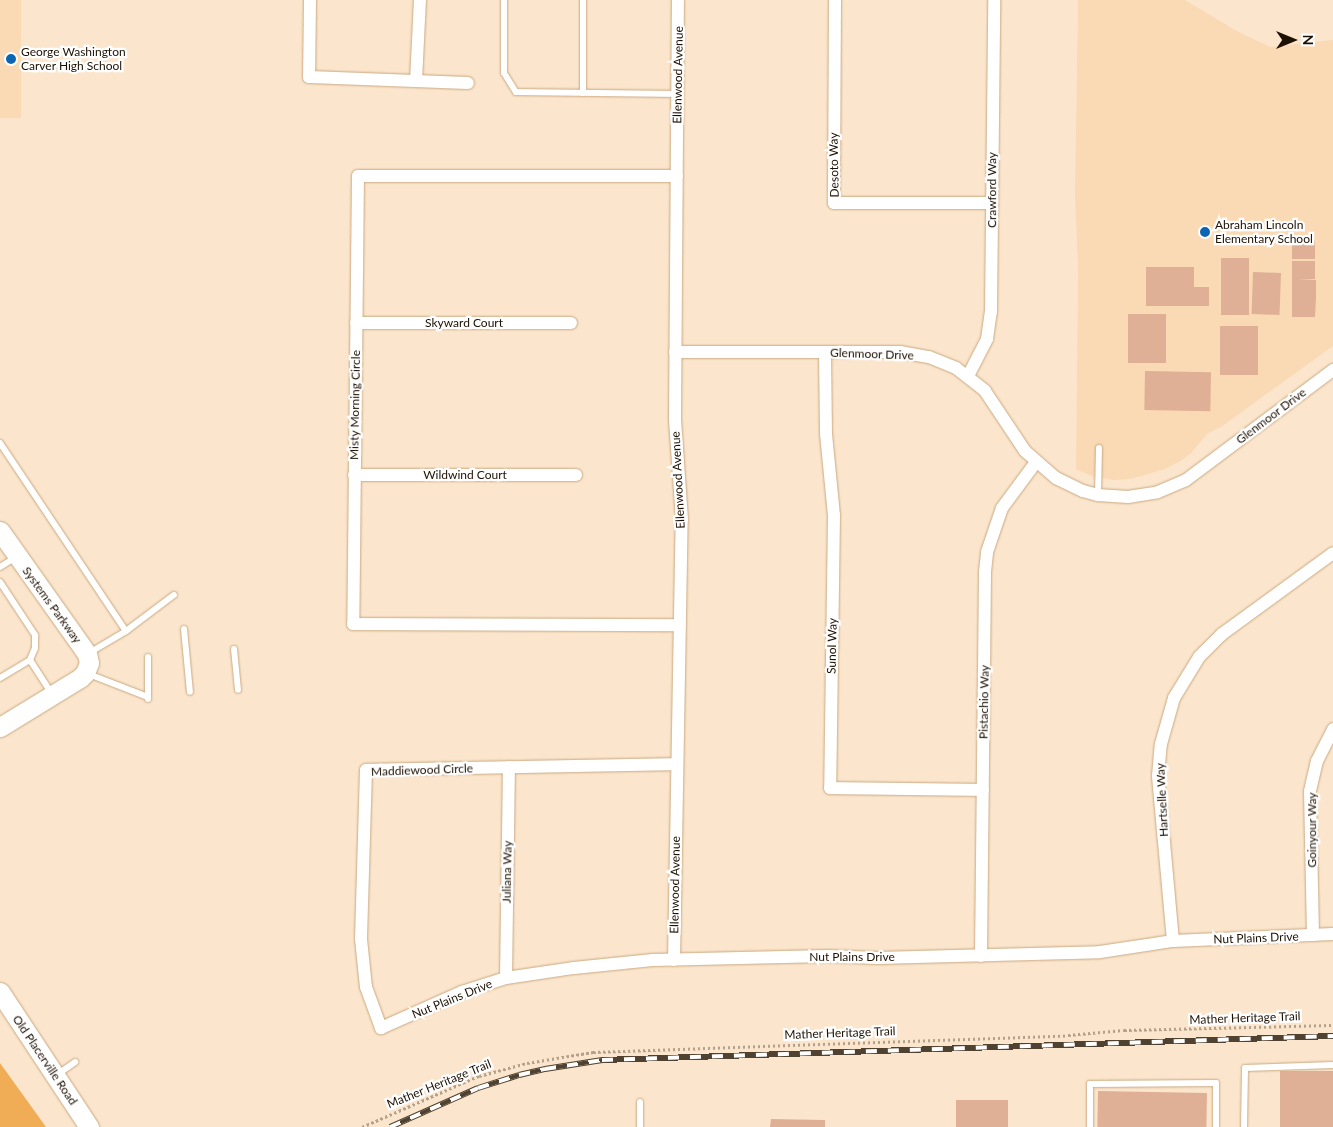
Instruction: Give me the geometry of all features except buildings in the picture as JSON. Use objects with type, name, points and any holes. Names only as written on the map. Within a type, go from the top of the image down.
[{"type":"street","points":[[310,0],[309,77],[468,83]]},
{"type":"street","points":[[416,81],[420,0]]},
{"type":"street","name":"Ellenwood Avenue","points":[[674,960],[682,520],[675,420],[678,0]]},
{"type":"street","name":"Desoto Way","points":[[835,0],[834,203],[992,203]]},
{"type":"street","name":"Crawford Way","points":[[968,376],[984,345],[990,325],[994,0]]},
{"type":"street","name":"Misty Morning Circle","points":[[677,176],[358,176],[352,624],[680,625]]},
{"type":"street","name":"Skyward Court","points":[[356,323],[572,323]]},
{"type":"street","name":"Glenmoor Drive","points":[[675,352],[914,354],[942,361],[968,376],[994,402],[1016,439],[1036,462],[1069,485],[1098,495],[1128,497],[1143,495],[1179,483],[1198,472],[1333,370]]},
{"type":"street","name":"Sunol Way","points":[[825,352],[826,434],[834,515],[830,788],[983,790]]},
{"type":"street","name":"Pistachio Way","points":[[981,956],[985,572],[987,552],[1002,508],[1036,462]]},
{"type":"street","name":"Wildwind Court","points":[[354,475],[576,475]]},
{"type":"street","name":"Systems Parkway","points":[[0,531],[88,654],[88,664],[85,673]]},
{"type":"street","name":"Hartselle Way","points":[[1173,941],[1158,776],[1164,728],[1174,698],[1199,657],[1222,634],[1333,553]]},
{"type":"street","points":[[0,727],[85,673]]},
{"type":"street","name":"Goinyour Way","points":[[1313,935],[1310,791],[1317,761],[1333,729]]},
{"type":"street","name":"Maddiewood Circle","points":[[381,1028],[366,987],[361,939],[366,770],[677,764]]},
{"type":"street","name":"Juliana Way","points":[[506,978],[509,767]]},
{"type":"street","name":"Nut Plains Drive","points":[[381,1028],[462,992],[506,978],[574,968],[674,960],[981,956],[1100,952],[1173,941],[1333,934]]},
{"type":"street","name":"Old Placerville Road","points":[[0,992],[89,1127]]},
{"type":"lane","points":[[504,0],[504,73],[516,92],[677,94]]},
{"type":"lane","points":[[583,0],[584,93]]},
{"type":"lane","points":[[0,443],[126,631]]},
{"type":"lane","points":[[1098,495],[1099,448]]},
{"type":"lane","points":[[0,567],[17,556]]},
{"type":"lane","points":[[0,582],[35,634],[35,648],[30,660],[0,678]]},
{"type":"lane","points":[[88,654],[126,631],[174,596]]},
{"type":"lane","points":[[184,630],[190,692]]},
{"type":"lane","points":[[234,649],[238,690]]},
{"type":"lane","points":[[85,673],[148,698],[148,657]]},
{"type":"lane","points":[[30,660],[53,695]]},
{"type":"lane","points":[[55,1075],[76,1062]]},
{"type":"lane","points":[[1244,1127],[1245,1068],[1333,1065]]},
{"type":"lane","points":[[1090,1127],[1090,1084],[1216,1083],[1216,1127]]},
{"type":"lane","points":[[640,1102],[640,1127]]},
{"type":"path","name":"Mather Heritage Trail","points":[[362,1127],[479,1076],[527,1063],[593,1052],[1124,1030],[1333,1025]]},
{"type":"shaded area","name":"George Washington Carver High School","points":[[0,0],[21,0],[21,118],[0,118]]},
{"type":"shaded area","name":"Abraham Lincoln Elementary School","points":[[1078,0],[1185,0],[1237,31],[1270,47],[1333,40],[1333,346],[1221,427],[1208,433],[1191,453],[1182,460],[1165,469],[1131,479],[1113,480],[1089,475],[1076,469],[1078,267],[1075,197]]},
{"type":"shaded area","points":[[0,1063],[46,1127],[0,1127]]},
{"type":"railway","points":[[390,1127],[478,1088],[519,1075],[602,1060],[1333,1036]]},
{"type":"place","name":"George Washington Carver High School","points":[[11,59]]},
{"type":"place","name":"Abraham Lincoln Elementary School","points":[[1205,232]]}]
